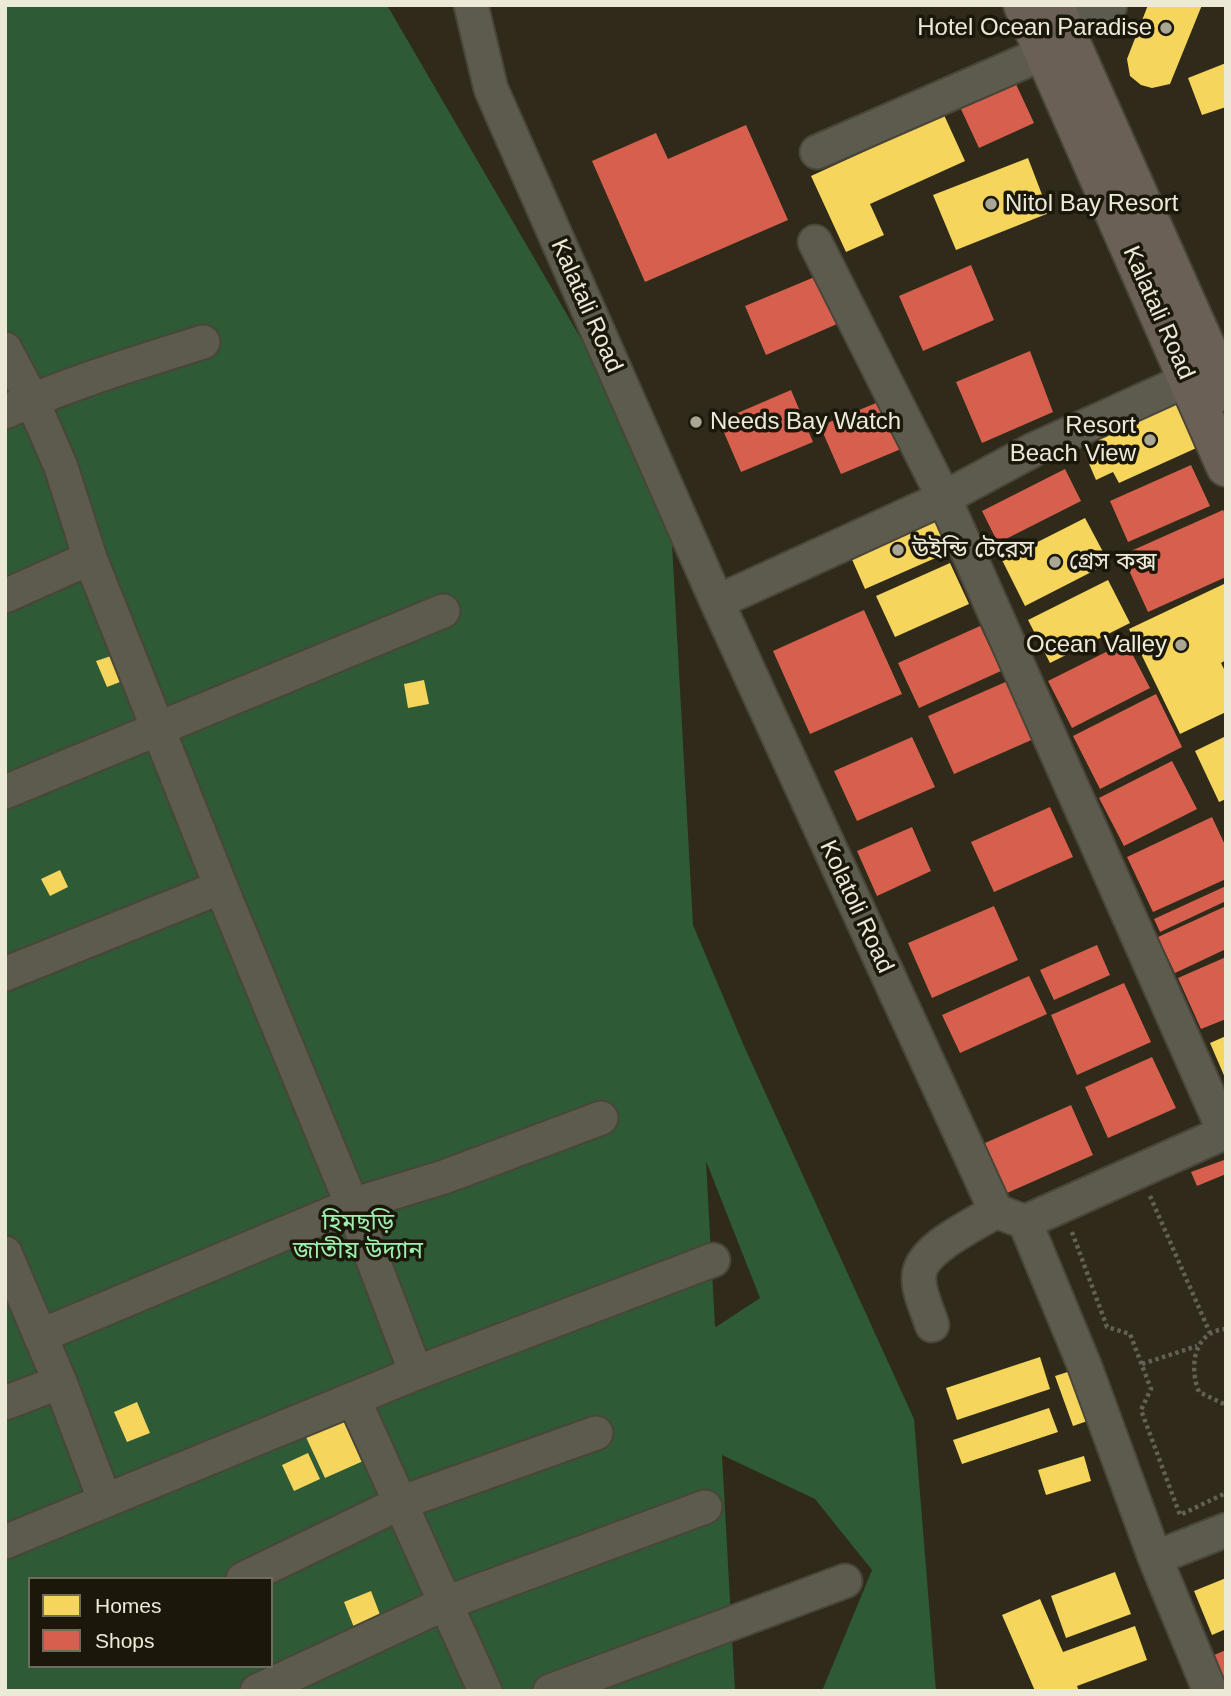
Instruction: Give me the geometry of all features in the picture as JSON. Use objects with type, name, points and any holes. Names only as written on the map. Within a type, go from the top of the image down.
[{"type":"highway","name":"Kalatali Road","points":[[1023,5],[1054,29],[1226,392]]},
{"type":"highway","name":"Kalatali Road","points":[[1054,29],[1187,380],[1226,467]]},
{"type":"street","name":"Kalatali Road","points":[[471,5],[491,89],[717,602]]},
{"type":"street","points":[[817,152],[1054,29],[1108,12],[1110,5]]},
{"type":"street","points":[[815,242],[944,498],[1225,1133],[935,1249],[923,1262],[918,1280],[932,1325]]},
{"type":"street","points":[[19,406],[121,368],[204,342]]},
{"type":"street","points":[[5,349],[19,406],[61,467],[90,558],[352,1205],[416,1373]]},
{"type":"street","points":[[717,602],[944,498],[1033,450],[1187,380]]},
{"type":"street","points":[[5,596],[90,558]]},
{"type":"street","name":"Kolatoli Road","points":[[717,602],[1010,1217],[1085,1367],[1155,1558]]},
{"type":"street","points":[[5,792],[443,611]]},
{"type":"street","points":[[5,974],[221,887]]},
{"type":"street","points":[[40,1336],[352,1205],[444,1177],[601,1118]]},
{"type":"street","points":[[5,1253],[60,1382],[105,1502]]},
{"type":"street","points":[[5,1542],[416,1373],[713,1260]]},
{"type":"street","points":[[5,1403],[60,1382]]},
{"type":"street","points":[[354,1400],[485,1691]]},
{"type":"street","points":[[247,1577],[400,1503],[596,1433]]},
{"type":"street","points":[[257,1691],[446,1603],[705,1507]]},
{"type":"street","points":[[1210,1691],[1155,1558],[1226,1530]]},
{"type":"street","points":[[550,1691],[845,1581]]},
{"type":"path","points":[[1146,1187],[1210,1333]]},
{"type":"path","points":[[1068,1221],[1107,1327],[1130,1334],[1152,1389],[1141,1410],[1180,1515],[1226,1493]]},
{"type":"path","points":[[1142,1364],[1197,1346],[1210,1333],[1226,1329]]},
{"type":"path","points":[[1197,1346],[1194,1380],[1199,1392],[1226,1405]]},
{"type":"green space","name":"হিমছড়ি জাতীয় উদ্যান","points":[[5,5],[387,5],[669,490],[693,925],[744,1046],[914,1419],[936,1691],[822,1691],[872,1570],[815,1499],[722,1455],[735,1691],[5,1691]],"holes":[[[706,1161],[760,1298],[715,1326]]]},
{"type":"building: Homes","name":"Hotel Ocean Paradise","points":[[1148,5],[1202,5],[1170,84],[1152,88],[1141,85],[1130,76],[1127,59]]},
{"type":"building: Homes","name":"Hotel Ocean Paradise","points":[[1226,63],[1226,107],[1202,115],[1188,78]]},
{"type":"building: Homes","points":[[944,115],[965,161],[870,204],[884,235],[846,252],[811,176]]},
{"type":"building: Homes","name":"Nitol Bay Resort","points":[[1028,158],[1049,213],[956,250],[933,195]]},
{"type":"building: Homes","name":"Resort Beach View","points":[[1178,399],[1203,445],[1119,483],[1113,472],[1096,480],[1084,452],[1100,445],[1097,435]]},
{"type":"building: Homes","name":"উইন্ডি টেরেস","points":[[931,511],[949,552],[865,589],[847,548]]},
{"type":"building: Homes","name":"গ্রেস কক্স","points":[[1085,518],[1109,563],[1025,606],[1002,560]]},
{"type":"building: Homes","name":"উইন্ডি টেরেস","points":[[950,563],[969,604],[895,637],[876,596]]},
{"type":"building: Homes","points":[[1108,580],[1130,623],[1050,663],[1028,620]]},
{"type":"building: Homes","name":"Ocean Valley","points":[[1226,583],[1226,660],[1221,663],[1226,673],[1226,712],[1180,734],[1129,629]]},
{"type":"building: Homes","points":[[123,652],[133,677],[107,687],[96,661]]},
{"type":"building: Homes","points":[[424,680],[429,704],[408,708],[404,684]]},
{"type":"building: Homes","points":[[1226,736],[1226,799],[1219,802],[1195,751]]},
{"type":"building: Homes","points":[[60,870],[68,887],[50,896],[41,879]]},
{"type":"building: Homes","points":[[1226,1036],[1226,1080],[1210,1043]]},
{"type":"building: Homes","points":[[1040,1357],[1050,1389],[957,1420],[946,1388]]},
{"type":"building: Homes","points":[[1077,1369],[1096,1418],[1073,1426],[1055,1376]]},
{"type":"building: Homes","points":[[137,1402],[150,1433],[127,1442],[114,1412]]},
{"type":"building: Homes","points":[[1049,1408],[1058,1432],[962,1464],[953,1440]]},
{"type":"building: Homes","points":[[350,1415],[370,1458],[325,1478],[305,1435]]},
{"type":"building: Homes","points":[[308,1453],[320,1479],[294,1491],[282,1465]]},
{"type":"building: Homes","points":[[1084,1456],[1091,1481],[1046,1495],[1038,1470]]},
{"type":"building: Homes","points":[[1115,1572],[1131,1614],[1066,1638],[1051,1596]]},
{"type":"building: Homes","points":[[1226,1578],[1226,1629],[1212,1635],[1194,1591]]},
{"type":"building: Homes","points":[[371,1591],[384,1625],[357,1635],[344,1602]]},
{"type":"building: Homes","points":[[1040,1599],[1063,1652],[1135,1626],[1147,1660],[1077,1686],[1078,1689],[1074,1691],[1035,1691],[1002,1615]]},
{"type":"building: Shops","points":[[1015,82],[1034,123],[979,148],[960,107]]},
{"type":"building: Shops","points":[[746,125],[788,220],[645,282],[592,161],[656,133],[668,159]]},
{"type":"building: Shops","points":[[971,265],[994,320],[923,351],[899,296]]},
{"type":"building: Shops","points":[[817,276],[837,324],[766,355],[745,306]]},
{"type":"building: Shops","points":[[1030,351],[1053,412],[982,443],[956,382]]},
{"type":"building: Shops","points":[[791,390],[813,442],[741,472],[719,421]]},
{"type":"building: Shops","points":[[881,401],[901,449],[841,474],[820,426]]},
{"type":"building: Shops","points":[[1191,465],[1210,506],[1128,542],[1110,501]]},
{"type":"building: Shops","points":[[1065,469],[1081,501],[998,543],[982,511]]},
{"type":"building: Shops","points":[[1223,510],[1226,515],[1226,577],[1148,612],[1122,555]]},
{"type":"building: Shops","points":[[864,610],[902,694],[810,734],[773,651]]},
{"type":"building: Shops","points":[[980,626],[1001,671],[919,708],[898,663]]},
{"type":"building: Shops","points":[[1126,642],[1150,688],[1072,728],[1048,681]]},
{"type":"building: Shops","points":[[1010,680],[1036,738],[954,774],[928,716]]},
{"type":"building: Shops","points":[[1156,694],[1182,747],[1100,789],[1073,736]]},
{"type":"building: Shops","points":[[912,737],[935,787],[857,821],[834,771]]},
{"type":"building: Shops","points":[[1172,761],[1197,809],[1124,846],[1099,798]]},
{"type":"building: Shops","points":[[1050,807],[1073,857],[994,892],[971,842]]},
{"type":"building: Shops","points":[[1212,817],[1226,847],[1226,879],[1153,912],[1127,857]]},
{"type":"building: Shops","points":[[912,827],[931,871],[877,896],[857,851]]},
{"type":"building: Shops","points":[[1226,886],[1226,901],[1160,932],[1154,919]]},
{"type":"building: Shops","points":[[994,906],[1018,960],[932,998],[908,943]]},
{"type":"building: Shops","points":[[1226,906],[1226,949],[1175,973],[1158,937]]},
{"type":"building: Shops","points":[[1097,945],[1110,975],[1054,1000],[1040,970]]},
{"type":"building: Shops","points":[[1226,957],[1226,1019],[1201,1029],[1178,978]]},
{"type":"building: Shops","points":[[1029,976],[1047,1014],[960,1053],[942,1015]]},
{"type":"building: Shops","points":[[1124,983],[1151,1042],[1077,1075],[1051,1015]]},
{"type":"building: Shops","points":[[1152,1057],[1176,1108],[1108,1138],[1085,1087]]},
{"type":"building: Shops","points":[[1071,1105],[1093,1155],[1007,1193],[985,1143]]},
{"type":"building: Shops","points":[[1224,1160],[1226,1174],[1197,1186],[1191,1172]]},
{"type":"building: Shops","points":[[1226,1650],[1226,1691],[1202,1660]]},
{"type":"place","name":"Hotel Ocean Paradise","points":[[1166,28]]},
{"type":"place","name":"Nitol Bay Resort","points":[[991,204]]},
{"type":"place","name":"Needs Bay Watch","points":[[696,422]]},
{"type":"place","name":"Resort Beach View","points":[[1150,440]]},
{"type":"place","name":"উইন্ডি টেরেস","points":[[898,550]]},
{"type":"place","name":"গ্রেস কক্স","points":[[1055,562]]},
{"type":"place","name":"Ocean Valley","points":[[1181,645]]}]
